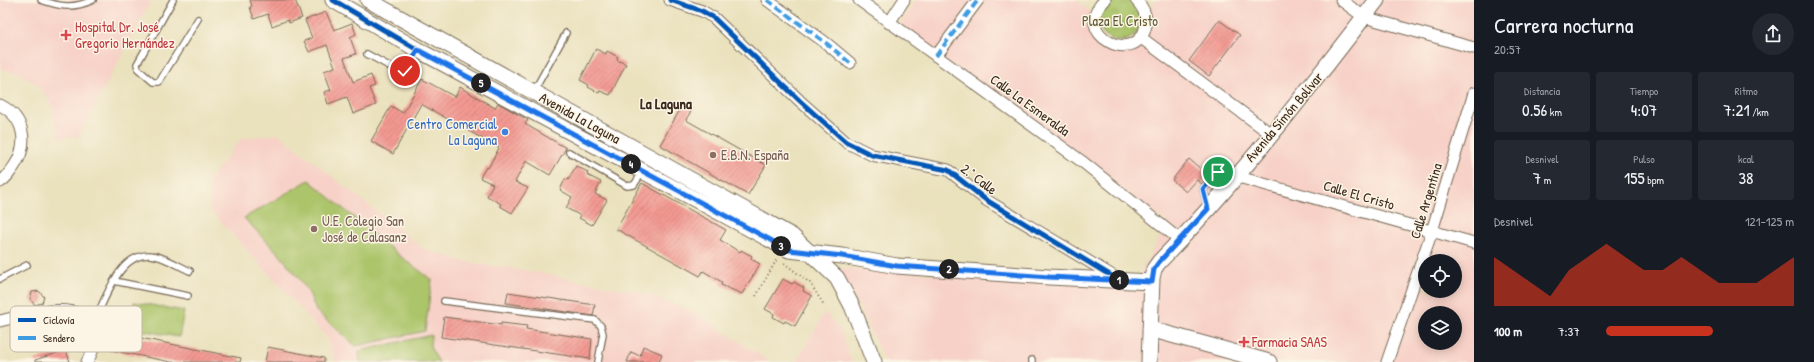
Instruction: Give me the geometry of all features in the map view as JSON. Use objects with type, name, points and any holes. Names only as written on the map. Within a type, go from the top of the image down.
[{"type":"street","name":"Avenida La Laguna","points":[[334,0],[418,50],[789,250],[810,254],[842,256],[897,266],[1049,277],[1152,282]]},
{"type":"street","name":"Avenida La Laguna","points":[[368,0],[792,236],[837,278],[852,306],[874,362]]},
{"type":"street","name":"2.° Calle","points":[[670,0],[702,11],[714,18],[800,101],[846,142],[872,155],[948,170],[986,200],[1120,280]]},
{"type":"street","points":[[767,0],[826,43],[850,63]]},
{"type":"street","name":"Calle La Esmeralda","points":[[859,0],[1084,163],[1180,240]]},
{"type":"street","points":[[889,22],[904,0]]},
{"type":"street","points":[[936,56],[978,0]]},
{"type":"street","points":[[1341,0],[1364,17],[1474,48]]},
{"type":"street","name":"Avenida Simón Bolívar","points":[[1149,362],[1152,282],[1154,269],[1208,209],[1307,92],[1377,0]]},
{"type":"street","points":[[1100,1],[1095,24],[1097,30],[1105,41],[1118,46],[1124,46],[1131,44],[1140,37],[1144,30],[1146,16],[1138,1]]},
{"type":"street","points":[[1140,37],[1271,134]]},
{"type":"street","name":"Calle Argentina","points":[[1387,362],[1432,232],[1474,93]]},
{"type":"street","points":[[0,105],[14,115],[21,125],[24,137],[23,148],[17,162],[4,180],[0,182]]},
{"type":"street","name":"Calle El Cristo","points":[[1236,176],[1474,243]]},
{"type":"street","points":[[0,321],[10,319]]},
{"type":"street","points":[[1150,329],[1269,362]]},
{"type":"street","points":[[87,362],[91,352]]},
{"type":"lane","points":[[41,0],[56,5],[73,7],[93,0]]},
{"type":"lane","points":[[173,0],[137,64],[138,69],[153,82],[159,82],[198,19]]},
{"type":"lane","points":[[533,92],[566,33]]},
{"type":"lane","points":[[367,54],[400,72],[403,72],[418,50]]},
{"type":"lane","points":[[569,152],[628,186],[634,185],[644,171]]},
{"type":"lane","points":[[102,306],[120,271],[130,260],[148,255],[155,255],[190,271]]},
{"type":"lane","points":[[0,279],[27,265]]},
{"type":"lane","points":[[114,281],[188,296]]},
{"type":"lane","points":[[444,301],[594,320],[601,326],[602,334],[598,362]]},
{"type":"path","points":[[756,296],[778,258]]},
{"type":"shaded area","name":"Hospital Dr. José Gregorio Hernández","points":[[0,0],[151,0],[79,136],[58,138],[52,105],[39,86],[13,71],[0,69]]},
{"type":"shaded area","points":[[916,0],[1076,0],[1090,11],[1096,38],[1103,45],[1113,49],[1123,50],[1151,21],[1150,9],[1156,0],[1474,0],[1474,362],[885,362],[861,310],[837,268],[1133,286],[1168,223],[898,26]]},
{"type":"shaded area","name":"U.E. Colegio San José de Calasanz","points":[[278,134],[424,249],[466,262],[522,270],[639,292],[680,306],[700,316],[770,362],[336,362],[327,337],[210,210],[210,179],[241,139]]},
{"type":"shaded area","points":[[825,312],[842,333],[851,362],[796,362]]},
{"type":"green space","name":"Plaza El Cristo","points":[[1116,-1],[1124,-1],[1132,2],[1138,8],[1141,20],[1138,32],[1132,38],[1124,41],[1116,41],[1108,38],[1102,32],[1099,24],[1099,16],[1102,8],[1108,2]]},
{"type":"green space","points":[[309,180],[400,256],[432,280],[425,331],[356,346],[316,311],[310,295],[299,278],[279,254],[244,218]]},
{"type":"green space","points":[[134,302],[184,311],[179,337],[142,330],[142,306],[133,306]]},
{"type":"green space","points":[[431,335],[430,347],[439,362],[360,362],[359,351]]},
{"type":"building","points":[[250,0],[295,0],[302,18],[289,23],[288,20],[272,26],[268,14],[254,19],[250,7],[252,6]]},
{"type":"building","points":[[326,12],[334,30],[352,23],[356,34],[350,37],[356,54],[344,58],[353,82],[371,75],[375,86],[369,88],[376,105],[353,114],[347,97],[328,104],[324,92],[331,90],[324,71],[335,67],[327,45],[309,52],[304,41],[312,38],[305,20]]},
{"type":"building","points":[[1219,20],[1240,35],[1209,76],[1189,61]]},
{"type":"building","points":[[596,49],[606,54],[607,51],[618,57],[617,60],[626,64],[610,95],[600,91],[599,93],[588,87],[589,85],[580,80]]},
{"type":"building","name":"Centro Comercial La Laguna","points":[[422,79],[455,97],[460,87],[495,108],[498,103],[528,120],[525,124],[566,148],[550,175],[526,161],[515,182],[528,188],[512,213],[500,206],[501,204],[487,196],[493,184],[480,178],[486,167],[488,168],[499,148],[421,104],[393,154],[371,141],[391,106],[403,113]]},
{"type":"building","name":"E.B.N. España","points":[[683,104],[692,109],[686,120],[766,165],[748,195],[660,145]]},
{"type":"building","points":[[1189,159],[1209,176],[1202,184],[1197,180],[1186,192],[1172,180]]},
{"type":"building","points":[[576,166],[588,172],[587,175],[601,182],[595,194],[607,200],[592,225],[579,218],[581,216],[566,208],[572,197],[560,190],[565,179],[568,180]]},
{"type":"building","points":[[642,183],[726,230],[720,240],[740,252],[741,250],[752,256],[751,259],[760,264],[742,294],[721,285],[722,282],[703,271],[700,276],[616,229]]},
{"type":"building","points":[[783,279],[792,284],[794,282],[804,288],[803,291],[812,296],[795,326],[785,321],[784,323],[773,317],[774,314],[765,309]]},
{"type":"building","points":[[39,291],[44,297],[42,303],[35,305],[30,299],[32,292]]},
{"type":"building","points":[[508,292],[595,305],[593,316],[506,303]]},
{"type":"building","points":[[444,317],[501,325],[501,323],[527,326],[526,329],[592,339],[590,359],[441,337]]},
{"type":"building","points":[[142,338],[241,358],[240,362],[171,362],[121,352],[142,352]]},
{"type":"building","points":[[643,346],[662,354],[659,362],[627,362],[631,352],[640,356]]},
{"type":"building","points":[[268,347],[324,358],[324,362],[265,362]]},
{"type":"building","points":[[60,352],[67,352],[70,362],[35,362],[35,360]]},
{"type":"marked path","points":[[767,0],[826,43],[850,63]]},
{"type":"marked path","points":[[936,56],[978,0]]},
{"type":"cycle path","points":[[333,0],[418,50],[789,250],[842,256],[897,266],[1049,277],[1152,282]]},
{"type":"cycle path","points":[[670,0],[702,11],[714,18],[800,101],[846,142],[872,155],[948,170],[986,200],[1118,280]]},
{"type":"place","name":"Hospital Dr. José Gregorio Hernández","points":[[66,35]]},
{"type":"place","name":"Centro Comercial La Laguna","points":[[505,132]]},
{"type":"place","name":"E.B.N. España","points":[[713,155]]},
{"type":"place","name":"U.E. Colegio San José de Calasanz","points":[[314,229]]},
{"type":"place","name":"Farmacia SAAS","points":[[1244,342]]},
{"type":"district","name":"La Laguna","points":[[666,104]]},
{"type":"route","points":[[405,71],[418,50],[789,250],[810,254],[842,256],[897,266],[1049,277],[1152,282],[1154,269],[1159,262],[1208,209],[1203,189],[1218,172]]}]
